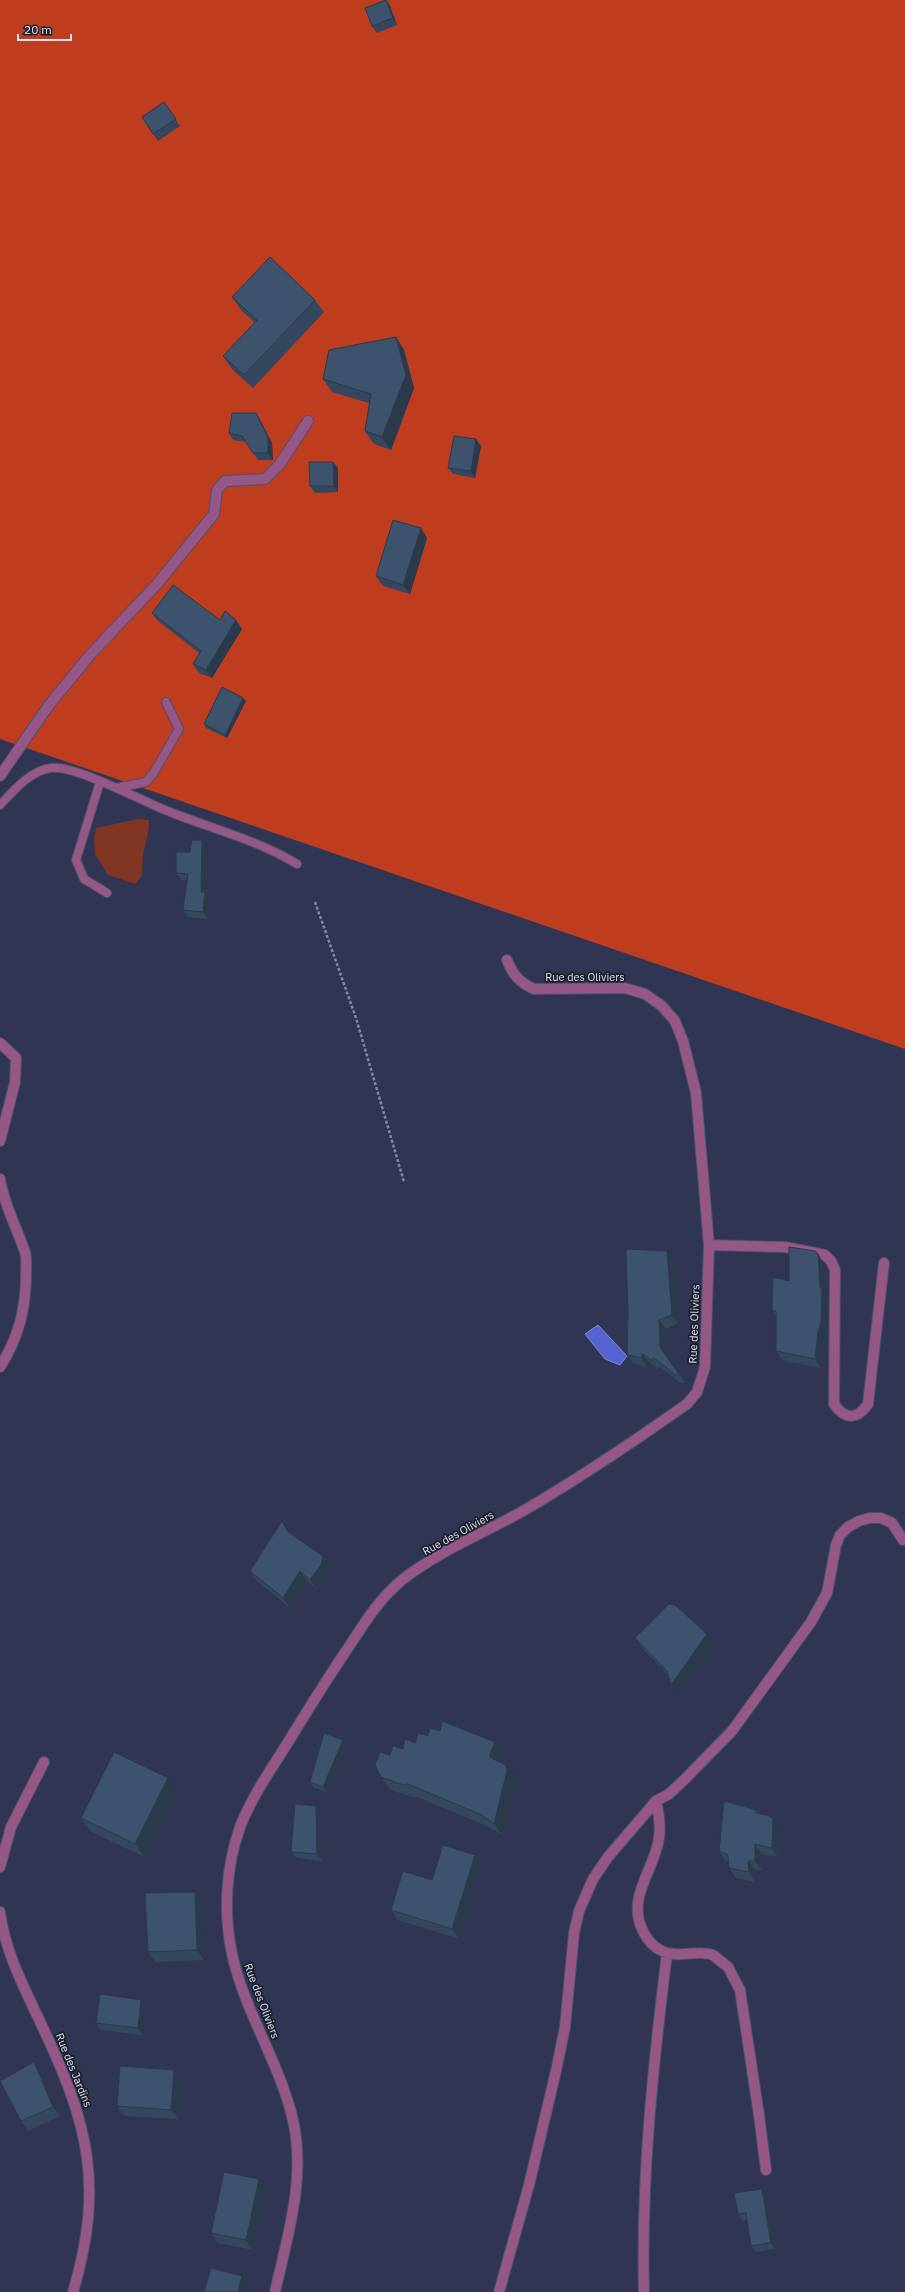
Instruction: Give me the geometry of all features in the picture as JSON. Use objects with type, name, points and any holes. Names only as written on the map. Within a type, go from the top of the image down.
[{"type":"street","points":[[0,776],[49,705],[85,660],[157,584],[214,514],[218,490],[226,481],[265,479],[280,464],[308,421]]},
{"type":"street","name":"Rue des Oliviers","points":[[275,2292],[294,2208],[298,2178],[298,2147],[292,2116],[283,2086],[239,1978],[232,1953],[228,1922],[228,1877],[233,1852],[250,1804],[316,1695],[374,1609],[387,1594],[417,1570],[612,1458],[687,1404],[697,1392],[705,1367],[709,1246],[696,1093],[688,1058],[675,1022],[662,1006],[645,994],[625,988],[534,989],[521,983],[512,973],[507,960]]},
{"type":"street","points":[[0,1043],[16,1058],[15,1082],[0,1141]]},
{"type":"street","points":[[0,1179],[6,1203],[26,1254],[26,1295],[21,1326],[9,1354],[0,1366]]},
{"type":"street","points":[[709,1246],[785,1247],[825,1255],[831,1261],[835,1270],[834,1404],[841,1413],[851,1416],[862,1413],[868,1404],[884,1263]]},
{"type":"street","points":[[499,2292],[529,2185],[556,2071],[565,2027],[568,1973],[579,1911],[593,1879],[608,1857],[656,1802],[669,1794],[732,1731],[811,1622],[827,1593],[836,1545],[840,1535],[848,1527],[859,1521],[870,1518],[881,1518],[892,1523],[903,1540]]},
{"type":"street","points":[[0,1867],[11,1827],[44,1762]]},
{"type":"street","points":[[656,1802],[660,1820],[659,1839],[643,1880],[637,1916],[648,1939],[654,1946],[667,1953],[683,1956],[713,1955],[728,1967],[738,1984],[759,2115],[766,2170]]},
{"type":"street","name":"Rue des Jardins","points":[[0,1912],[5,1939],[13,1963],[67,2080],[80,2117],[88,2154],[91,2199],[85,2246],[73,2292]]},
{"type":"street","points":[[644,2292],[644,2201],[650,2094],[667,1953]]},
{"type":"lane","points":[[116,788],[146,782],[153,774],[179,730],[166,702]]},
{"type":"lane","points":[[0,805],[19,785],[37,772],[52,768],[70,771],[116,788],[164,810],[274,850],[297,864]]},
{"type":"lane","points":[[100,782],[76,860],[84,878],[107,893]]},
{"type":"path","points":[[315,902],[356,1018],[404,1182]]},
{"type":"shaded area","points":[[0,0],[905,0],[905,1049],[0,739]]},
{"type":"shaded area","points":[[138,819],[149,820],[148,834],[143,854],[142,875],[135,884],[108,875],[95,854],[94,840],[96,828]]},
{"type":"shaded area","points":[[598,1325],[627,1356],[620,1365],[605,1359],[585,1334]]},
{"type":"building","points":[[386,0],[393,18],[372,26],[365,8]]},
{"type":"building","points":[[164,102],[176,119],[153,134],[142,117]]},
{"type":"building","points":[[270,257],[315,300],[244,375],[223,356],[257,320],[232,297]]},
{"type":"building","points":[[396,337],[406,375],[382,437],[365,431],[371,394],[323,379],[329,350]]},
{"type":"building","points":[[232,413],[256,413],[268,437],[268,453],[253,453],[242,436],[229,433]]},
{"type":"building","points":[[454,436],[476,439],[471,471],[448,468]]},
{"type":"building","points":[[309,462],[333,462],[334,486],[310,486]]},
{"type":"building","points":[[393,520],[421,528],[403,585],[376,576]]},
{"type":"building","points":[[173,585],[220,620],[225,611],[236,620],[206,670],[193,664],[201,651],[152,613]]},
{"type":"building","points":[[222,687],[243,698],[225,735],[204,724]]},
{"type":"building","points":[[192,840],[202,840],[201,892],[205,892],[203,912],[183,910],[188,874],[176,873],[176,852],[190,852]]},
{"type":"building","points":[[789,1247],[815,1251],[818,1254],[820,1287],[822,1289],[821,1322],[818,1332],[815,1359],[776,1351],[776,1311],[772,1310],[773,1277],[789,1281]]},
{"type":"building","points":[[626,1249],[667,1251],[672,1315],[659,1320],[660,1347],[678,1373],[676,1375],[654,1358],[651,1360],[643,1354],[641,1358],[627,1355],[628,1313]]},
{"type":"building","points":[[282,1521],[288,1532],[323,1556],[321,1565],[310,1580],[300,1571],[283,1598],[250,1571]]},
{"type":"building","points":[[669,1604],[675,1605],[707,1634],[671,1685],[667,1671],[635,1638]]},
{"type":"building","points":[[442,1721],[495,1742],[489,1757],[506,1765],[507,1771],[494,1824],[482,1815],[408,1784],[403,1785],[381,1777],[375,1765],[380,1752],[390,1755],[393,1746],[403,1749],[405,1739],[415,1743],[418,1733],[428,1736],[430,1728],[440,1731]]},
{"type":"building","points":[[324,1733],[343,1740],[323,1787],[310,1782]]},
{"type":"building","points":[[114,1752],[168,1778],[135,1844],[81,1818]]},
{"type":"building","points":[[724,1801],[756,1810],[756,1813],[770,1816],[773,1819],[772,1848],[755,1844],[755,1861],[748,1861],[749,1872],[729,1868],[728,1855],[719,1851]]},
{"type":"building","points":[[295,1804],[316,1806],[317,1854],[291,1852]]},
{"type":"building","points":[[443,1845],[475,1855],[452,1929],[391,1910],[403,1871],[432,1880]]},
{"type":"building","points":[[195,1892],[197,1950],[148,1952],[145,1893]]},
{"type":"building","points":[[100,1994],[141,2000],[138,2028],[96,2023]]},
{"type":"building","points":[[34,2062],[53,2107],[21,2121],[0,2081]]},
{"type":"building","points":[[120,2066],[174,2070],[171,2110],[117,2106]]},
{"type":"building","points":[[224,2172],[259,2179],[246,2240],[211,2233]]},
{"type":"building","points":[[762,2189],[771,2243],[751,2246],[746,2213],[738,2214],[734,2193]]},
{"type":"building","points":[[211,2268],[242,2276],[238,2292],[204,2292]]}]
